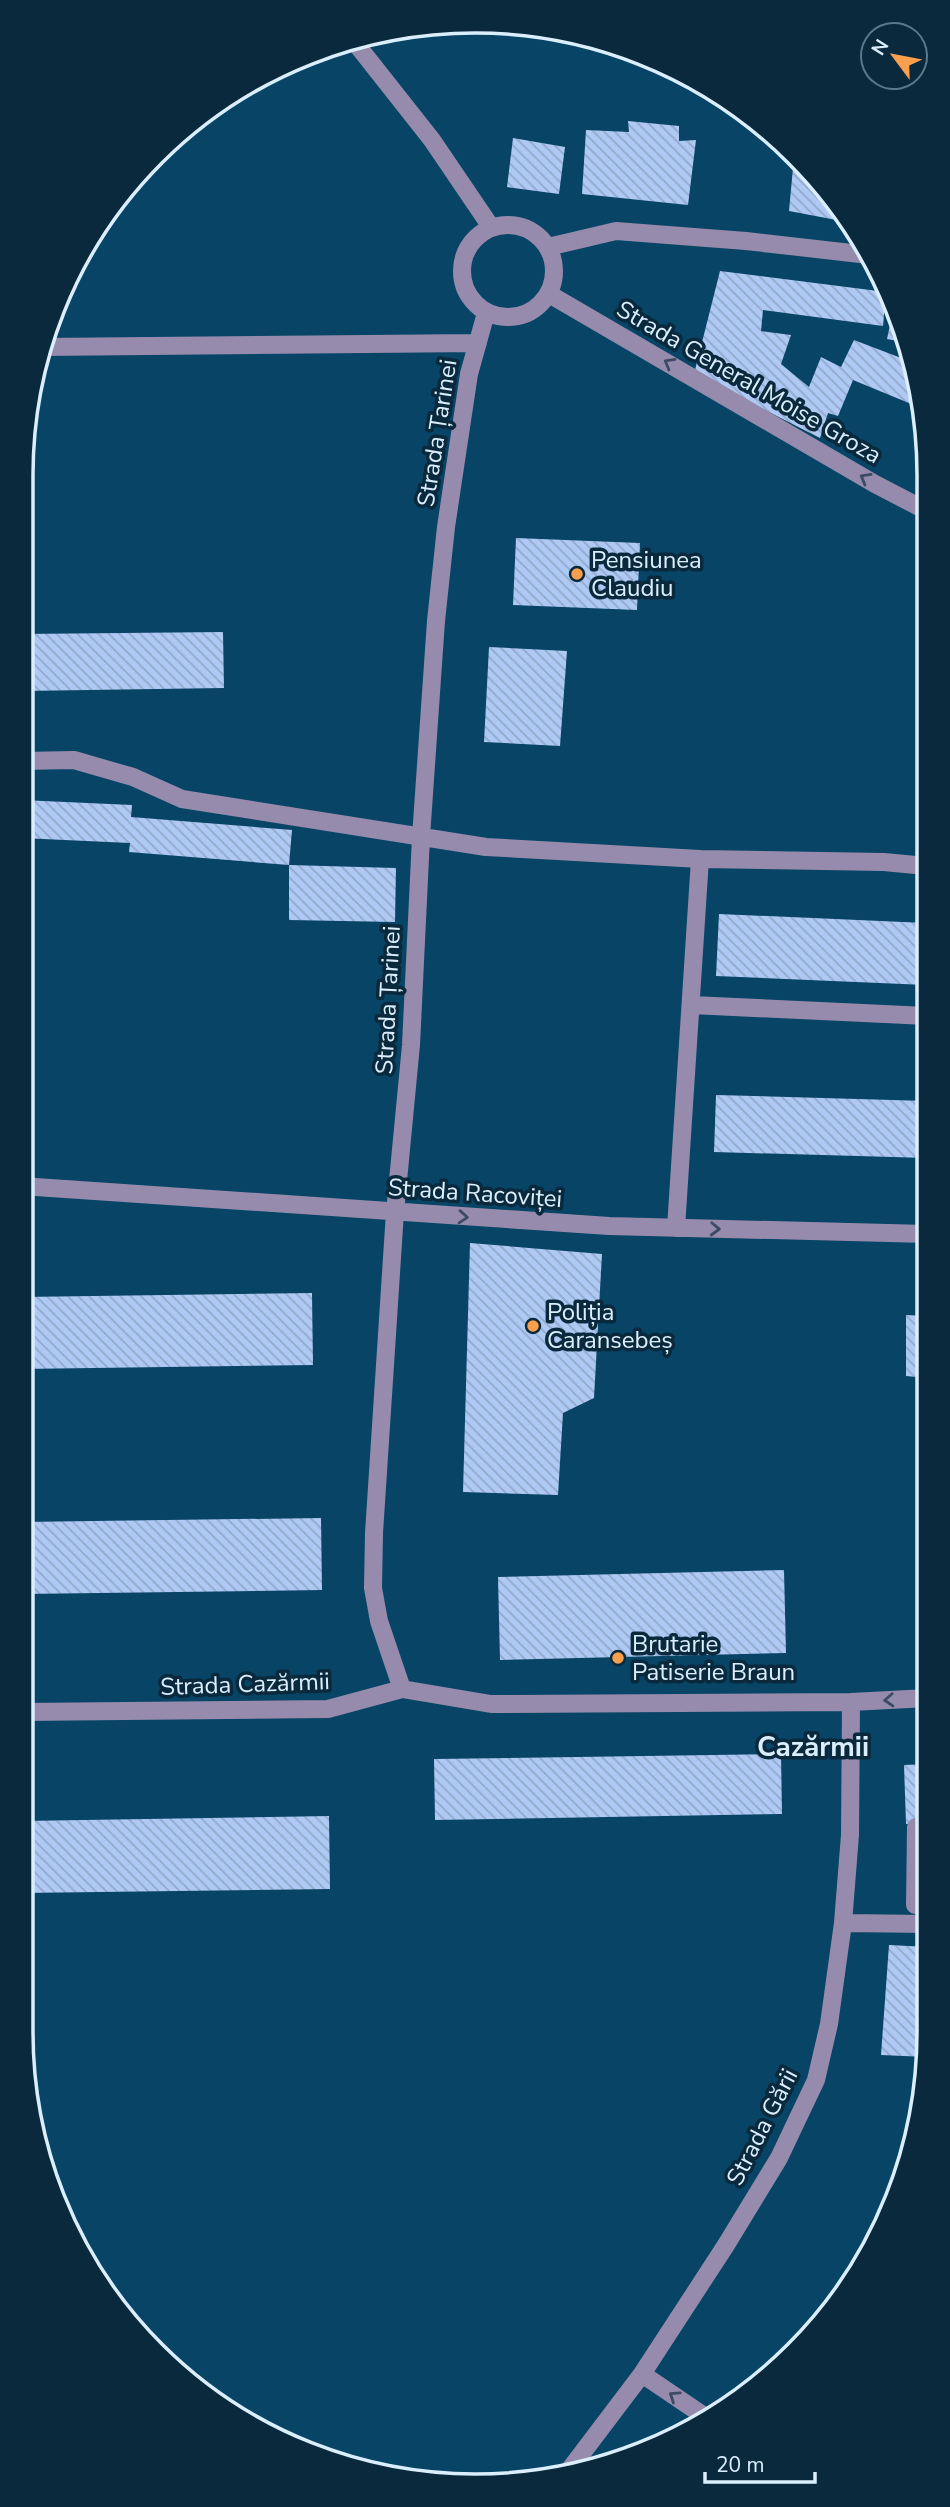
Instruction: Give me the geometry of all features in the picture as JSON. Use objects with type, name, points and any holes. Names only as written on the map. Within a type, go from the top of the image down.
[{"type":"street","points":[[360,48],[432,140],[491,227]]},
{"type":"street","points":[[507,224],[523,227],[537,234],[548,247],[554,262],[554,278],[549,293],[537,307],[521,316],[503,317],[486,313],[465,291],[461,276],[462,260],[468,246],[478,235],[491,227],[507,224]]},
{"type":"street","points":[[548,247],[616,231],[746,241],[858,254]]},
{"type":"street","name":"Strada General Moise Groza","points":[[549,293],[875,484],[917,506]]},
{"type":"street","name":"Strada Țarinei","points":[[402,1689],[379,1621],[373,1588],[374,1533],[395,1212],[411,1045],[421,837],[446,527],[469,374],[486,313]]},
{"type":"street","points":[[53,347],[478,343]]},
{"type":"street","points":[[33,761],[74,760],[133,776],[182,799],[486,847],[700,859],[884,862],[917,865]]},
{"type":"street","points":[[676,1228],[700,859]]},
{"type":"street","points":[[692,1005],[917,1016]]},
{"type":"street","name":"Strada Racoviței","points":[[33,1187],[609,1226],[917,1234]]},
{"type":"street","name":"Strada Cazărmii","points":[[33,1713],[328,1709],[402,1689],[491,1704],[851,1702],[917,1699]]},
{"type":"street","name":"Strada Gării","points":[[575,2462],[642,2374],[726,2245],[779,2158],[816,2080],[829,2024],[844,1923],[850,1835],[851,1702]]},
{"type":"street","points":[[917,1828],[917,1905]]},
{"type":"street","points":[[844,1923],[917,1924]]},
{"type":"street","points":[[642,2374],[699,2413]]},
{"type":"building","points":[[628,121],[679,126],[679,141],[696,140],[688,205],[582,194],[586,130],[629,132]]},
{"type":"building","points":[[513,138],[565,147],[559,194],[507,187]]},
{"type":"building","points":[[793,169],[835,220],[789,211]]},
{"type":"building","points":[[720,271],[876,291],[884,310],[883,326],[763,310],[761,331],[791,335],[781,364],[809,387],[821,357],[841,367],[854,340],[901,358],[911,404],[853,380],[838,416],[828,413],[820,438],[694,374]]},
{"type":"building","points":[[890,325],[895,341],[887,339]]},
{"type":"building","name":"Pensiunea Claudiu","points":[[516,538],[640,543],[637,610],[513,605]]},
{"type":"building","points":[[223,632],[224,688],[33,691],[33,634]]},
{"type":"building","points":[[489,647],[567,651],[560,746],[484,742]]},
{"type":"building","points":[[33,801],[132,805],[131,817],[292,830],[289,865],[129,852],[130,843],[33,839]]},
{"type":"building","points":[[289,865],[396,868],[395,922],[289,920]]},
{"type":"building","points":[[719,914],[917,923],[917,985],[716,976]]},
{"type":"building","points":[[716,1095],[917,1101],[917,1158],[714,1152]]},
{"type":"building","name":"Poliția Caransebeș","points":[[470,1243],[602,1254],[594,1398],[563,1413],[558,1495],[463,1492]]},
{"type":"building","points":[[312,1293],[313,1365],[33,1369],[33,1297]]},
{"type":"building","points":[[906,1315],[917,1316],[917,1377],[906,1376]]},
{"type":"building","points":[[916,1471],[917,1471],[917,1532]]},
{"type":"building","points":[[321,1518],[322,1590],[33,1594],[33,1522]]},
{"type":"building","points":[[784,1570],[786,1653],[500,1660],[498,1577]]},
{"type":"building","points":[[781,1754],[782,1814],[435,1820],[434,1759]]},
{"type":"building","points":[[917,1764],[917,1824],[906,1824],[904,1765]]},
{"type":"building","points":[[329,1816],[330,1889],[33,1893],[33,1821]]},
{"type":"building","points":[[889,1945],[917,1946],[916,2057],[881,2055]]},
{"type":"place","name":"Pensiunea Claudiu","points":[[577,574]]},
{"type":"place","name":"Poliția Caransebeș","points":[[533,1326]]},
{"type":"place","name":"Brutarie Patiserie Braun","points":[[618,1658]]},
{"type":"district","name":"Cazărmii","points":[[813,1746]]}]
